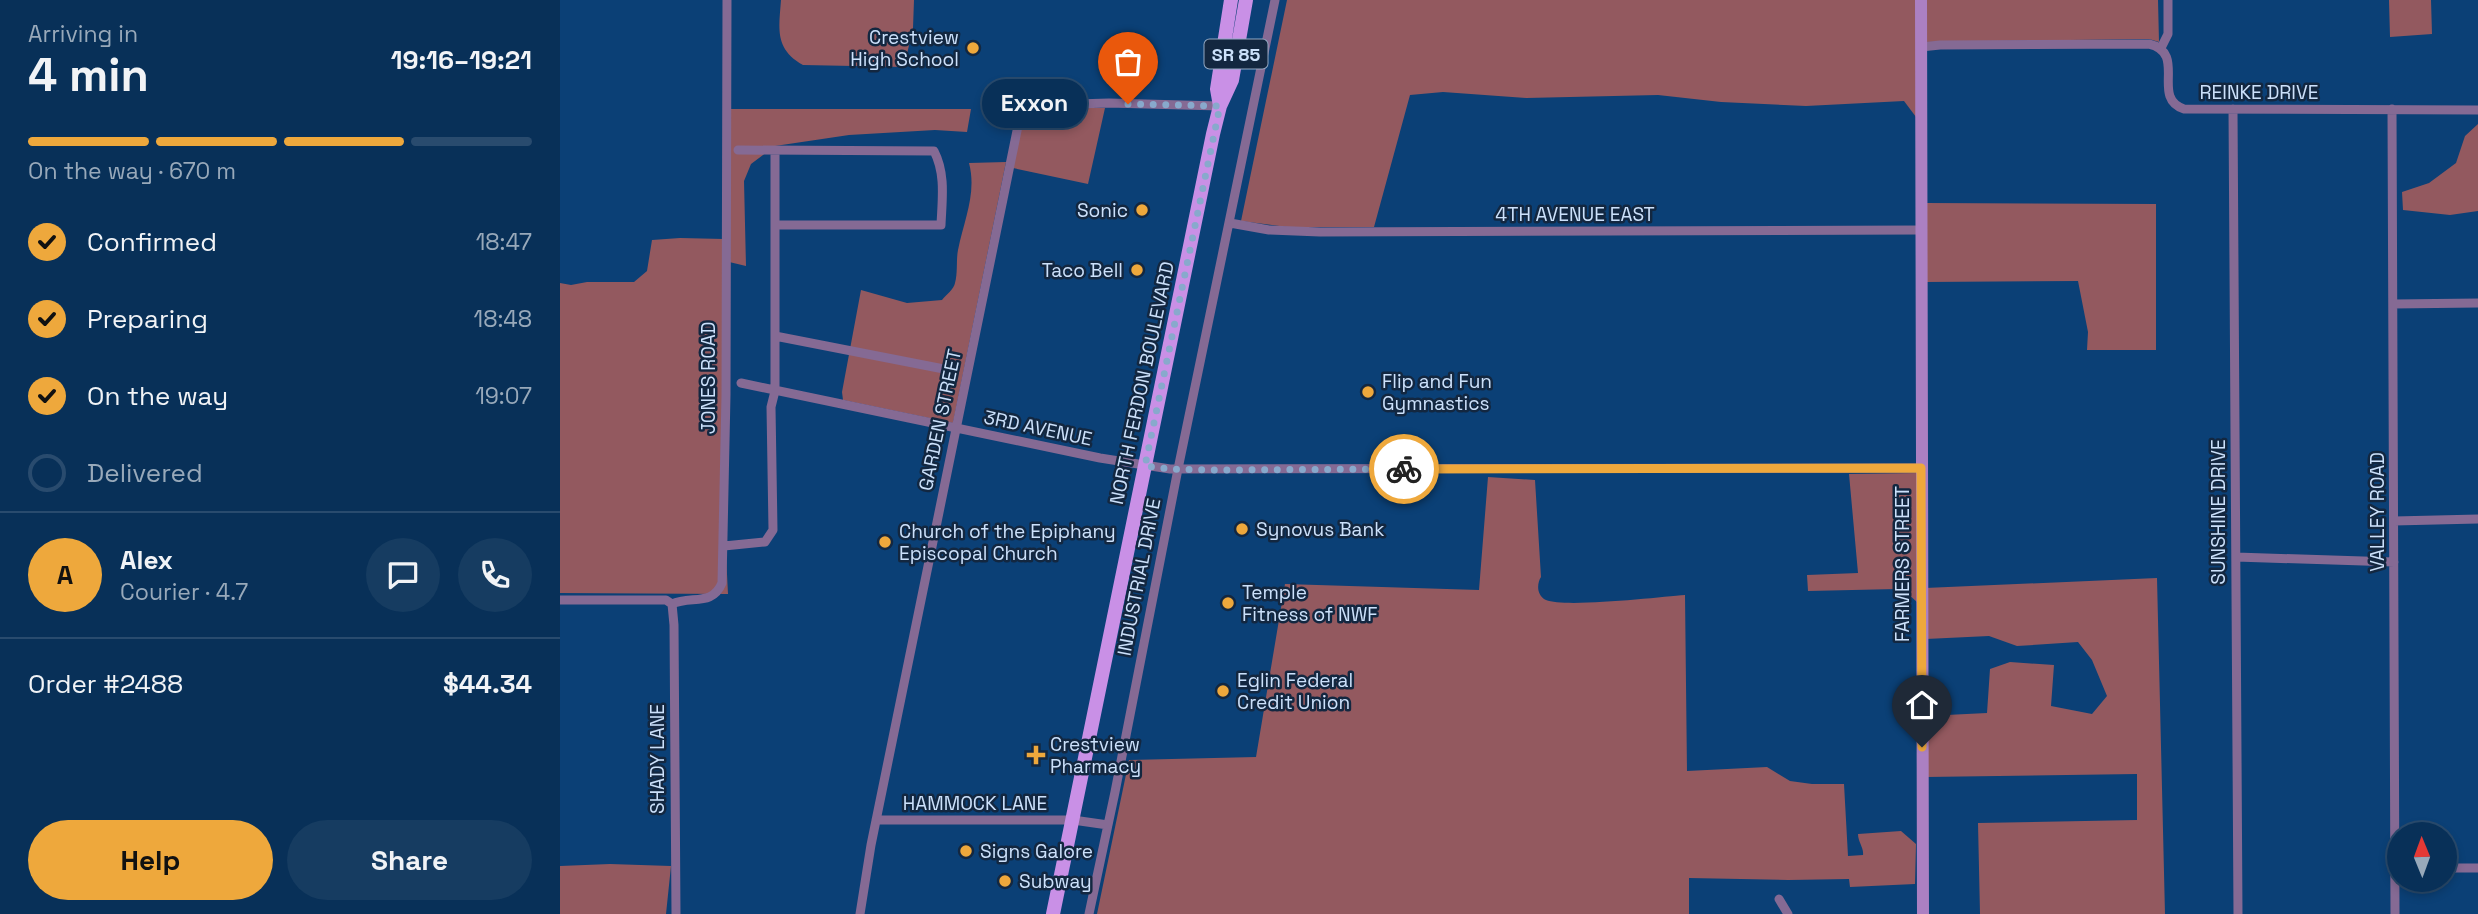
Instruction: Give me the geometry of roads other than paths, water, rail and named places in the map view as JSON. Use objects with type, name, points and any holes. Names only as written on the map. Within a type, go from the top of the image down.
[{"type":"main road","name":"NORTH FERDON BOULEVARD","points":[[1220,106],[1217,89],[1231,0]]},
{"type":"main road","name":"NORTH FERDON BOULEVARD","points":[[1053,914],[1220,106],[1232,80],[1246,0]]},
{"type":"street","name":"JONES ROAD","points":[[560,600],[663,600],[672,604],[681,600],[707,600],[717,593],[724,576],[727,0]]},
{"type":"street","name":"INDUSTRIAL DRIVE","points":[[1088,914],[1275,0]]},
{"type":"street","name":"FARMERS STREET","points":[[1920,0],[1923,914]]},
{"type":"street","points":[[1921,47],[1954,44],[2150,44],[2161,48],[2168,34],[2168,0]]},
{"type":"street","name":"REINKE DRIVE","points":[[2161,48],[2168,61],[2169,96],[2176,106],[2184,109],[2478,110]]},
{"type":"street","name":"GARDEN STREET","points":[[860,914],[876,820],[1019,121],[1042,105],[1109,103],[1220,106]]},
{"type":"street","name":"VALLEY ROAD","points":[[2392,109],[2397,822]]},
{"type":"street","name":"SUNSHINE DRIVE","points":[[2233,110],[2238,914]]},
{"type":"street","points":[[738,150],[934,151],[942,172],[941,225],[775,225]]},
{"type":"street","points":[[724,546],[765,542],[773,530],[771,407],[775,391],[775,151]]},
{"type":"street","name":"4TH AVENUE EAST","points":[[1230,223],[1269,230],[1320,232],[1920,230]]},
{"type":"street","points":[[2393,304],[2478,303]]},
{"type":"street","points":[[775,336],[954,371]]},
{"type":"street","name":"3RD AVENUE","points":[[741,383],[1145,466],[1178,469],[1921,468]]},
{"type":"street","points":[[2394,521],[2478,519]]},
{"type":"street","points":[[2236,557],[2395,562]]},
{"type":"street","name":"SHADY LANE","points":[[672,604],[676,914]]},
{"type":"street","name":"HAMMOCK LANE","points":[[876,820],[1073,820],[1108,825]]},
{"type":"street","points":[[2457,868],[2478,868]]},
{"type":"street","name":"VALLEY ROAD","points":[[2395,914],[2396,892]]},
{"type":"street","points":[[1779,899],[1788,914]]},
{"type":"place","name":"Crestview High School","points":[[973,48]]},
{"type":"place","name":"Exxon","points":[[1128,104]]},
{"type":"place","name":"Sonic","points":[[1142,210]]},
{"type":"place","name":"Taco Bell","points":[[1137,270]]},
{"type":"place","name":"Flip and Fun Gymnastics","points":[[1368,392]]},
{"type":"place","name":"Synovus Bank","points":[[1242,529]]},
{"type":"place","name":"Church of the Epiphany Episcopal Church","points":[[885,542]]},
{"type":"place","name":"Temple Fitness of NWF","points":[[1228,603]]},
{"type":"place","name":"Eglin Federal Credit Union","points":[[1223,691]]},
{"type":"place","name":"Crestview Pharmacy","points":[[1036,755]]},
{"type":"place","name":"Signs Galore","points":[[966,851]]},
{"type":"place","name":"Subway","points":[[1005,881]]}]
